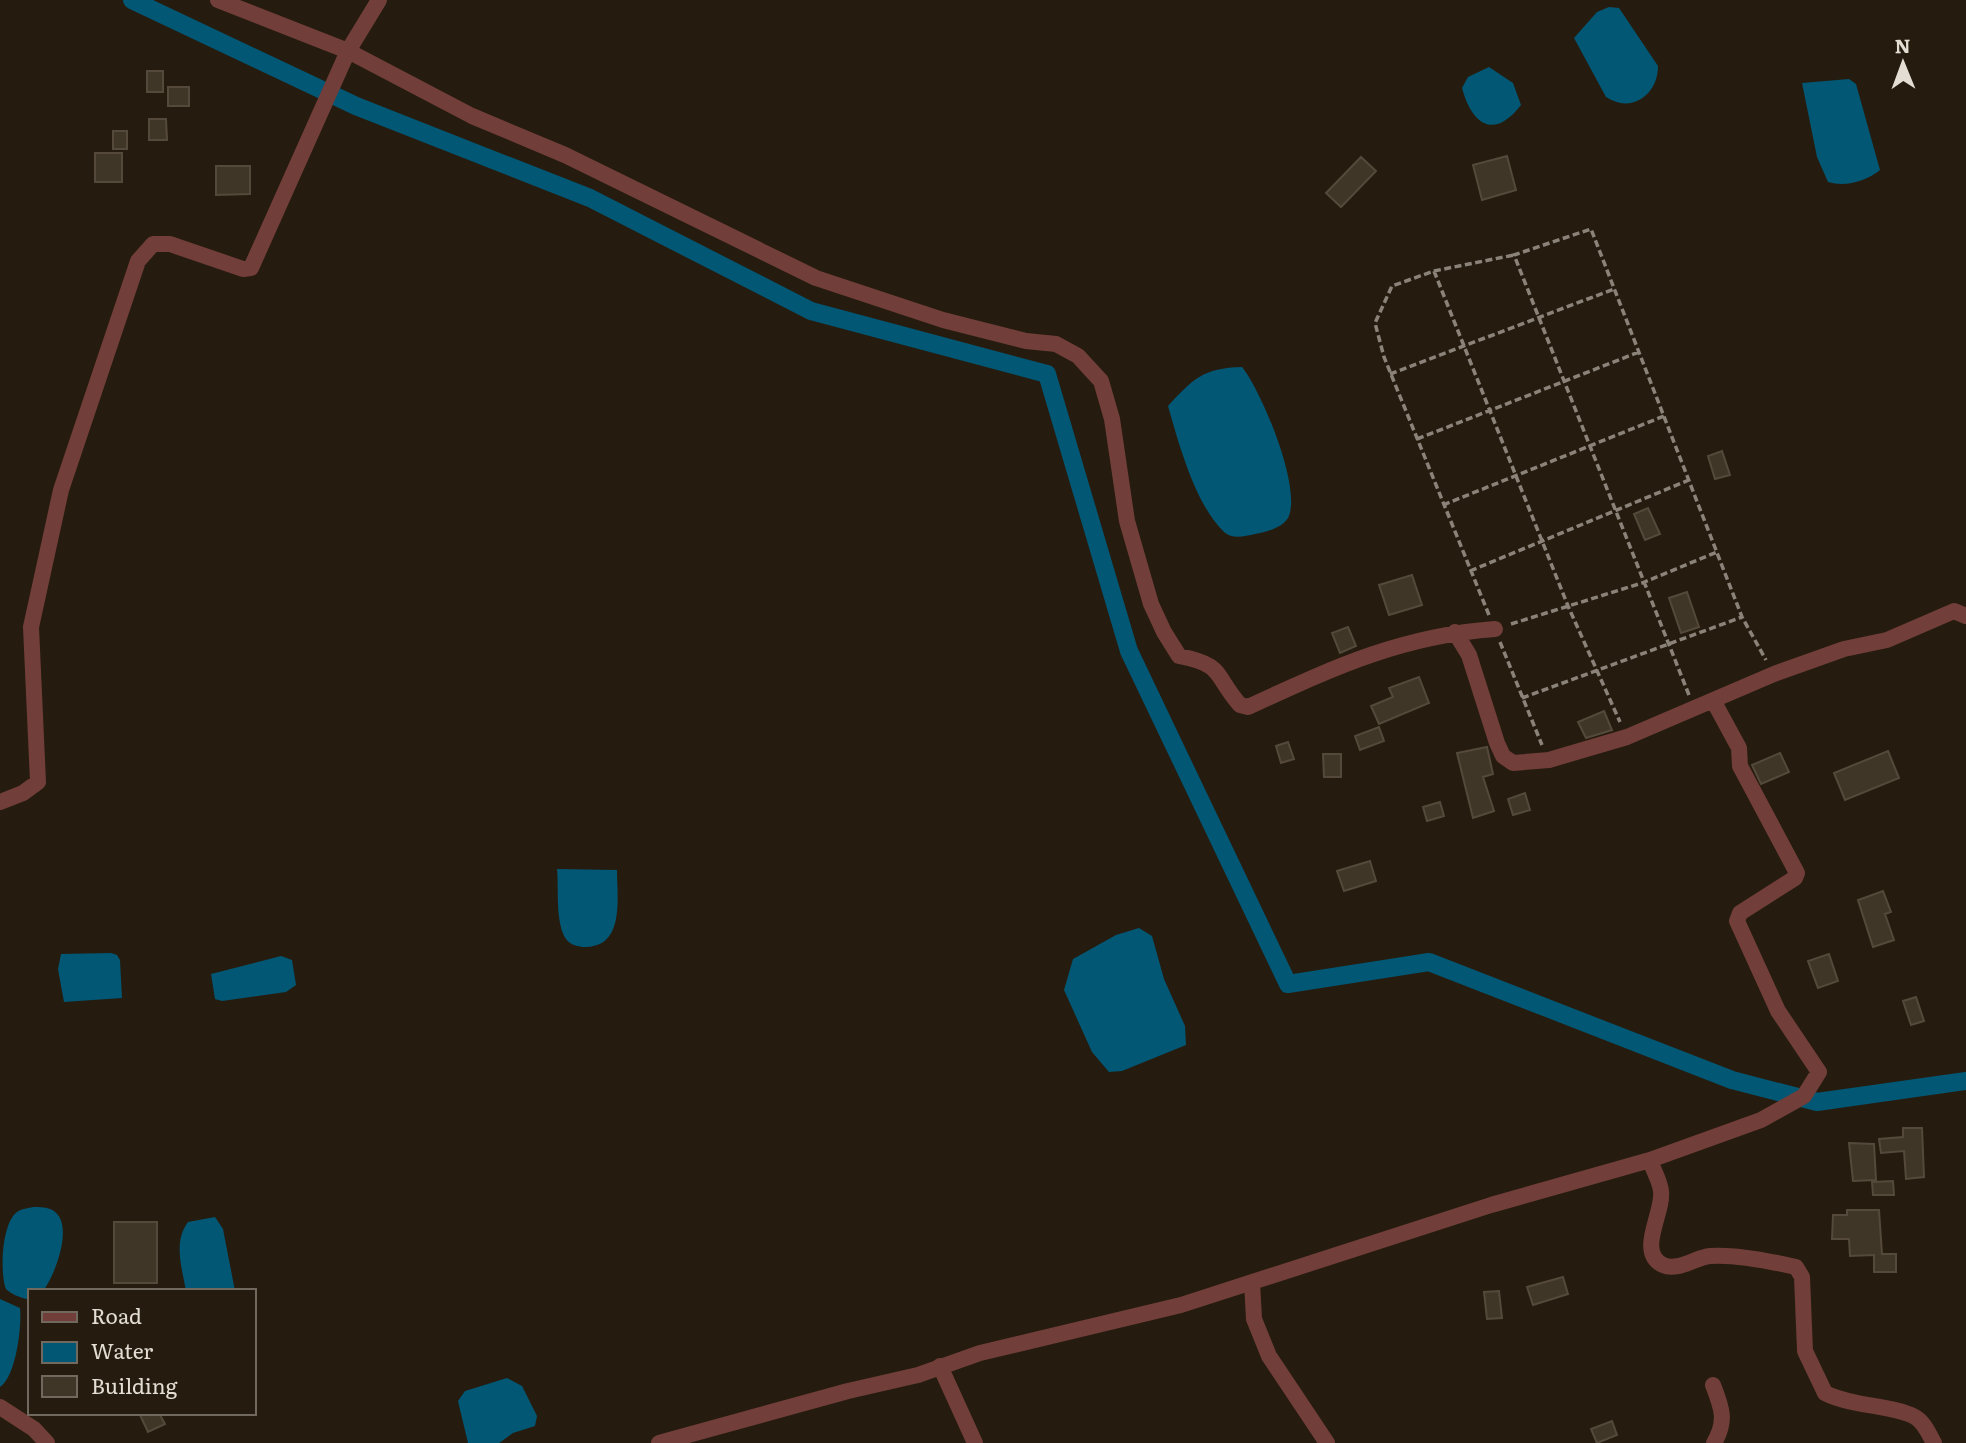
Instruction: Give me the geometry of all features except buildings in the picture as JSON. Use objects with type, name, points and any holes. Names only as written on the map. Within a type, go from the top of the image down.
[{"type":"street","points":[[218,0],[472,116],[565,155],[816,278],[943,320],[1026,341],[1056,344],[1078,356],[1101,381],[1114,428],[1126,521],[1152,604],[1164,632],[1179,656],[1207,662],[1215,668],[1240,705],[1248,707],[1390,646],[1455,632],[1495,629]]},
{"type":"street","points":[[0,802],[23,793],[38,782],[32,627],[61,490],[138,261],[153,244],[170,244],[243,269],[251,268],[345,59],[379,0]]},
{"type":"street","points":[[1455,632],[1469,655],[1503,755],[1513,763],[1549,760],[1627,737],[1696,710],[1774,674],[1844,649],[1887,640],[1955,611],[1966,616]]},
{"type":"street","points":[[659,1443],[848,1391],[918,1375],[980,1353],[1181,1305],[1491,1205],[1650,1160],[1761,1120],[1804,1096],[1819,1072],[1778,1011],[1737,920],[1740,913],[1795,878],[1797,873],[1740,766],[1739,748],[1714,702]]},
{"type":"street","points":[[1650,1160],[1661,1188],[1661,1206],[1650,1242],[1654,1256],[1661,1265],[1671,1268],[1709,1256],[1796,1267],[1802,1277],[1805,1351],[1825,1393],[1845,1403],[1915,1417],[1926,1428],[1934,1443]]},
{"type":"street","points":[[1252,1282],[1254,1319],[1269,1356],[1326,1443]]},
{"type":"street","points":[[940,1366],[975,1443]]},
{"type":"street","points":[[1713,1385],[1723,1410],[1723,1429],[1714,1443]]},
{"type":"street","points":[[0,1408],[34,1429],[47,1443]]},
{"type":"path","points":[[1549,760],[1390,373],[1375,323],[1392,286],[1434,271],[1514,255],[1591,229],[1742,617],[1774,674]]},
{"type":"path","points":[[1514,255],[1667,646],[1696,710]]},
{"type":"path","points":[[1434,271],[1568,606],[1627,737]]},
{"type":"path","points":[[1390,373],[1615,289]]},
{"type":"path","points":[[1417,439],[1639,352]]},
{"type":"path","points":[[1443,505],[1664,416]]},
{"type":"path","points":[[1470,571],[1689,481]]},
{"type":"path","points":[[1495,629],[1642,583],[1717,552]]},
{"type":"path","points":[[1522,698],[1742,617]]},
{"type":"water","points":[[1609,7],[1619,8],[1658,66],[1657,76],[1648,93],[1633,102],[1615,102],[1606,97],[1574,38],[1597,12]]},
{"type":"water","points":[[1489,67],[1513,83],[1521,105],[1511,116],[1493,125],[1478,119],[1466,101],[1462,88],[1468,77]]},
{"type":"water","points":[[1849,79],[1856,84],[1880,170],[1868,178],[1841,184],[1828,182],[1817,157],[1802,83]]},
{"type":"water","points":[[1242,367],[1259,396],[1278,440],[1290,485],[1291,504],[1288,518],[1278,527],[1235,537],[1224,532],[1214,520],[1196,490],[1168,406],[1200,377],[1218,370]]},
{"type":"water","points":[[557,869],[617,870],[616,919],[607,939],[598,945],[580,947],[566,939],[560,924]]},
{"type":"water","points":[[1139,928],[1152,936],[1164,979],[1185,1026],[1186,1045],[1122,1071],[1109,1072],[1092,1052],[1064,990],[1073,959],[1116,935]]},
{"type":"water","points":[[61,954],[117,955],[120,960],[122,998],[64,1002],[58,969]]},
{"type":"water","points":[[281,956],[292,960],[296,985],[286,992],[222,1001],[215,999],[211,974]]},
{"type":"water","points":[[33,1207],[48,1208],[58,1215],[63,1235],[58,1261],[48,1284],[44,1289],[28,1289],[26,1299],[6,1289],[3,1273],[5,1238],[12,1218],[19,1211]]},
{"type":"water","points":[[215,1217],[223,1229],[235,1289],[186,1289],[180,1247],[183,1230],[188,1222]]},
{"type":"water","points":[[0,1299],[20,1308],[20,1316],[14,1362],[6,1381],[0,1387]]},
{"type":"water","points":[[507,1378],[522,1386],[537,1416],[535,1426],[513,1433],[499,1443],[468,1443],[458,1401],[465,1391]]},
{"type":"waterway","points":[[132,0],[356,106],[590,198],[811,311],[1047,374],[1129,651],[1288,984],[1429,962],[1732,1080],[1817,1102],[1966,1081]]}]
